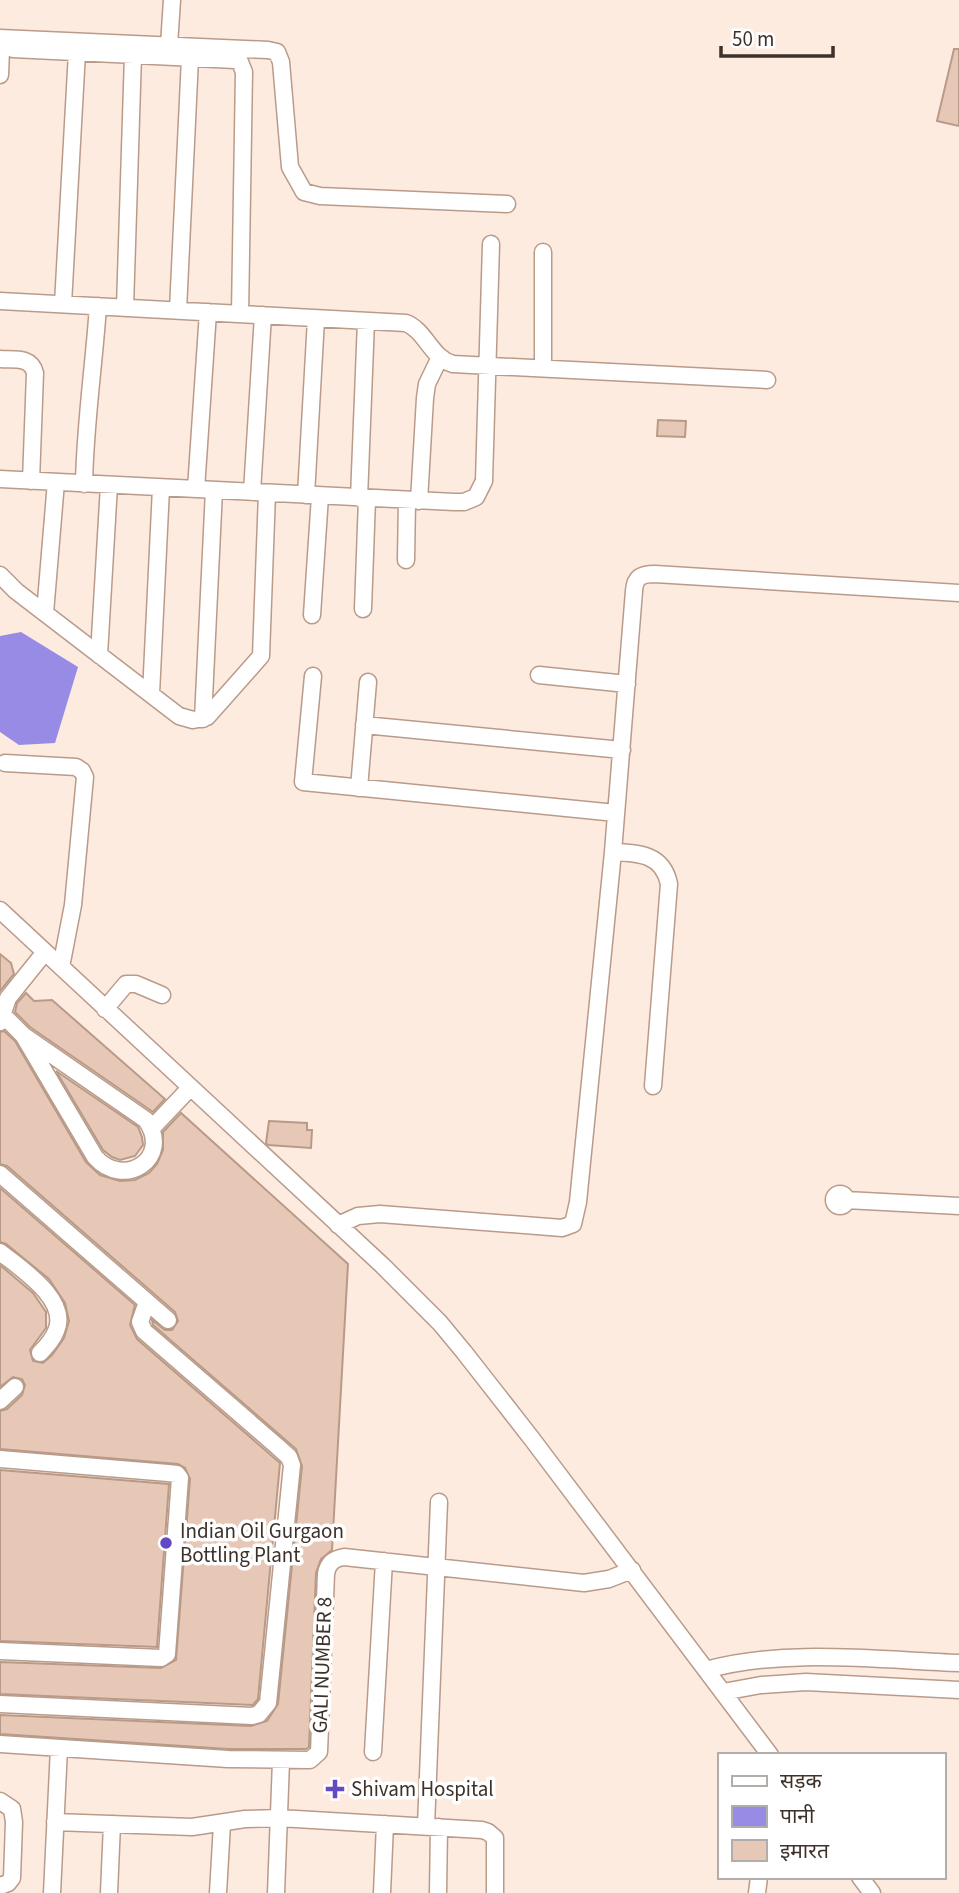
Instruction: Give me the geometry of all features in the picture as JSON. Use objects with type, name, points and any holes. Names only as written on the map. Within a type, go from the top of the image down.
[{"type":"street","points":[[169,46],[172,0]]},
{"type":"street","points":[[0,45],[169,46],[277,52],[281,62],[290,167],[304,192],[320,196],[507,204]]},
{"type":"street","points":[[0,45],[240,62],[244,72],[240,314]]},
{"type":"street","points":[[0,45],[0,75]]},
{"type":"street","points":[[63,304],[77,52]]},
{"type":"street","points":[[125,307],[133,55]]},
{"type":"street","points":[[178,310],[190,58]]},
{"type":"street","points":[[0,480],[464,502],[480,494],[485,481],[491,244]]},
{"type":"street","points":[[543,368],[544,252]]},
{"type":"street","points":[[0,301],[406,323],[413,325],[440,357],[453,363],[767,380]]},
{"type":"street","points":[[84,484],[86,423],[98,306]]},
{"type":"street","points":[[196,489],[208,312]]},
{"type":"street","points":[[0,575],[16,592],[179,716],[193,720],[203,719],[220,704],[261,656],[259,492],[263,314]]},
{"type":"street","points":[[312,615],[316,319]]},
{"type":"street","points":[[363,609],[366,321]]},
{"type":"street","points":[[406,559],[427,384],[440,357]]},
{"type":"street","points":[[0,359],[25,360],[34,366],[31,481]]},
{"type":"street","points":[[45,613],[56,482]]},
{"type":"street","points":[[99,655],[109,485]]},
{"type":"street","points":[[151,694],[161,488]]},
{"type":"street","points":[[203,719],[214,490]]},
{"type":"street","points":[[338,1225],[359,1216],[380,1214],[562,1228],[572,1224],[578,1202],[613,852],[635,582],[645,574],[959,593]]},
{"type":"street","points":[[539,675],[627,684]]},
{"type":"street","points":[[313,676],[303,782],[616,813]]},
{"type":"street","points":[[359,788],[368,682]]},
{"type":"street","points":[[364,725],[622,750]]},
{"type":"street","points":[[5,763],[76,767],[85,777],[70,925],[61,967]]},
{"type":"street","points":[[613,852],[640,853],[649,857],[667,872],[670,884],[653,1086]]},
{"type":"street","points":[[0,910],[398,1281],[440,1324],[532,1438],[769,1753]]},
{"type":"street","points":[[23,1035],[146,1120],[152,1128],[154,1142],[152,1154],[144,1164],[133,1170],[117,1171],[103,1166],[95,1157],[23,1035],[2,1007],[45,952]]},
{"type":"street","points":[[105,1009],[126,984],[136,984],[162,995]]},
{"type":"street","points":[[152,1128],[190,1088]]},
{"type":"street","points":[[0,1174],[168,1320]]},
{"type":"street","points":[[846,1200],[959,1206]]},
{"type":"street","points":[[0,1252],[40,1286],[56,1307],[56,1332],[40,1353]]},
{"type":"street","points":[[0,1704],[252,1716],[258,1714],[268,1703],[292,1465],[289,1457],[278,1447],[144,1331],[140,1322],[147,1302]]},
{"type":"street","points":[[0,1401],[15,1387]]},
{"type":"street","points":[[0,1459],[168,1473],[177,1474],[180,1478],[167,1654],[161,1658],[0,1651]]},
{"type":"street","points":[[438,1893],[432,1827],[439,1502]]},
{"type":"street","name":"GALI NUMBER 8","points":[[0,1744],[281,1761],[310,1760],[319,1752],[327,1567],[335,1559],[344,1557],[584,1583],[609,1579],[632,1570]]},
{"type":"street","points":[[373,1752],[384,1561]]},
{"type":"street","points":[[706,1670],[739,1661],[775,1659],[959,1663]]},
{"type":"street","points":[[723,1692],[761,1685],[806,1682],[959,1690]]},
{"type":"street","points":[[757,1737],[759,1753]]},
{"type":"street","points":[[52,1893],[59,1748]]},
{"type":"street","points":[[276,1893],[281,1761]]},
{"type":"street","points":[[0,1801],[12,1809],[14,1822],[12,1878],[0,1886]]},
{"type":"street","points":[[55,1822],[192,1827],[245,1819],[279,1818],[482,1830],[492,1834],[496,1846],[495,1893]]},
{"type":"street","points":[[109,1893],[112,1824]]},
{"type":"street","points":[[218,1893],[222,1824]]},
{"type":"street","points":[[383,1893],[385,1824]]},
{"type":"water","points":[[21,632],[78,667],[55,743],[19,745],[0,732],[0,636]]},
{"type":"building","points":[[954,49],[959,49],[959,126],[937,121]]},
{"type":"building","points":[[658,420],[686,421],[685,437],[657,436]]},
{"type":"building","points":[[0,954],[11,963],[14,974],[0,991]]},
{"type":"building","points":[[26,993],[34,1001],[52,1000],[165,1099],[153,1112],[30,1027],[15,1012],[17,1003]]},
{"type":"building","points":[[4,1031],[15,1041],[86,1162],[100,1175],[120,1181],[135,1180],[149,1173],[157,1164],[163,1150],[163,1132],[181,1113],[348,1264],[332,1550],[321,1559],[316,1573],[309,1747],[306,1749],[228,1749],[0,1734],[0,1715],[251,1726],[267,1721],[278,1704],[302,1466],[296,1449],[153,1325],[152,1320],[165,1330],[172,1330],[178,1321],[175,1312],[7,1166],[0,1164],[0,1032]]},
{"type":"building","points":[[56,1071],[138,1127],[143,1145],[135,1156],[120,1160],[103,1150]]},
{"type":"building","points":[[269,1121],[307,1123],[307,1130],[312,1130],[311,1148],[268,1145]]},
{"type":"building","points":[[0,1188],[135,1305],[130,1325],[137,1339],[280,1463],[258,1699],[253,1705],[0,1694],[0,1662],[161,1668],[176,1660],[190,1479],[185,1468],[178,1464],[0,1449],[0,1411],[7,1409],[22,1395],[25,1385],[22,1379],[13,1377],[0,1387],[0,1265],[33,1293],[46,1312],[46,1328],[30,1350],[33,1361],[43,1363],[52,1355],[64,1338],[69,1321],[65,1303],[49,1279],[0,1242]]},
{"type":"building","points":[[0,1470],[169,1484],[157,1647],[0,1641]]},
{"type":"place","name":"Indian Oil Gurgaon Bottling Plant","points":[[166,1543]]},
{"type":"place","name":"Shivam Hospital","points":[[335,1789]]}]
